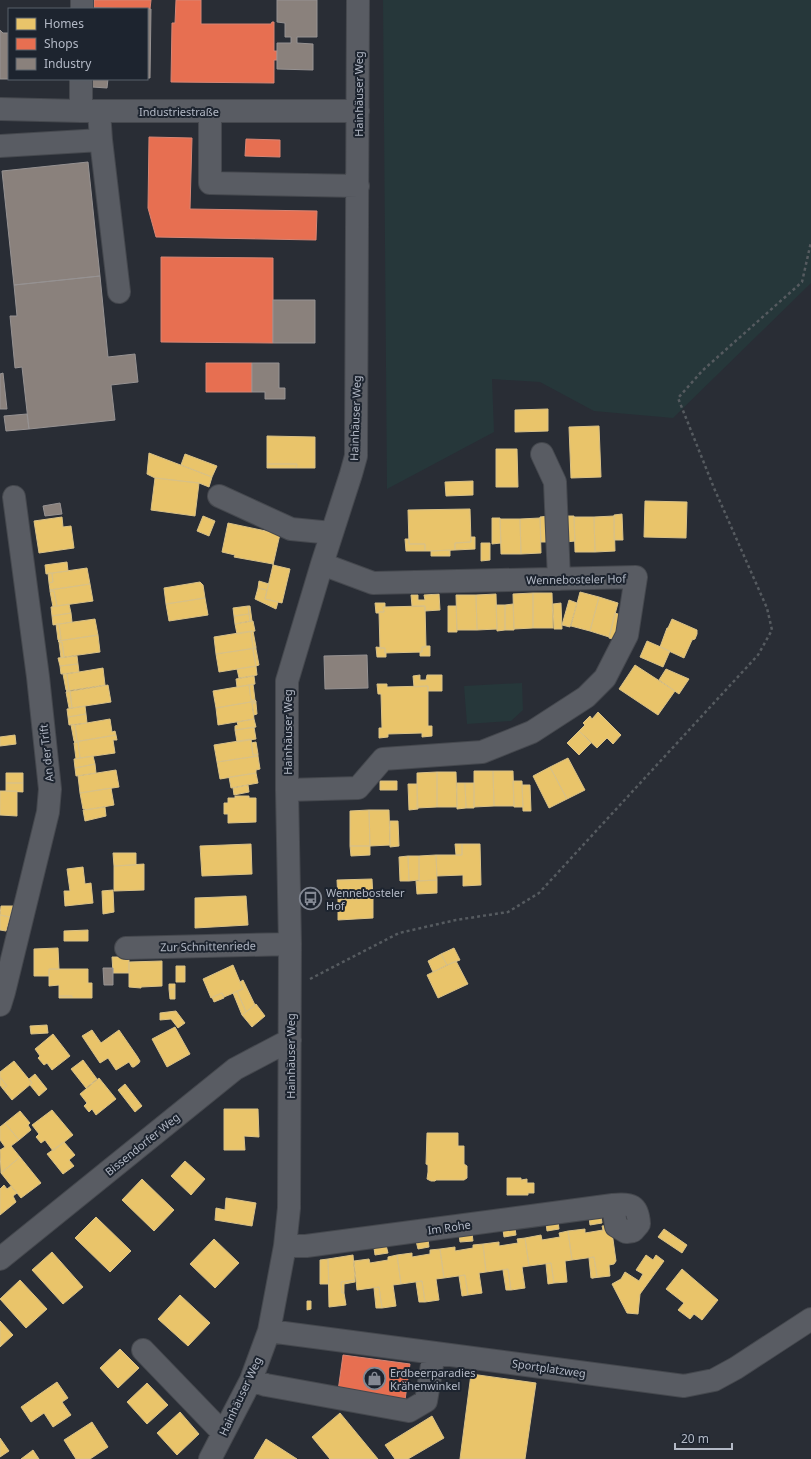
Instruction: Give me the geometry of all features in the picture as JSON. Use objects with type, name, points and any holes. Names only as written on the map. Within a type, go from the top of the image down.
[{"type":"street","name":"Hainhäuser Weg","points":[[210,1459],[251,1380],[269,1331],[289,1208],[290,944],[287,790],[287,682],[356,456],[358,0]]},
{"type":"street","points":[[81,80],[90,111],[101,140],[119,292]]},
{"type":"street","name":"Industriestraße","points":[[0,109],[90,111],[358,111]]},
{"type":"street","points":[[210,111],[210,183],[358,186]]},
{"type":"street","points":[[0,146],[101,140]]},
{"type":"street","points":[[542,454],[555,482],[559,579]]},
{"type":"street","points":[[219,496],[291,529],[332,533]]},
{"type":"street","name":"An der Trift","points":[[0,1005],[48,812],[50,789],[38,676],[14,497]]},
{"type":"street","name":"Wennebosteler Hof","points":[[287,790],[358,788],[383,759],[482,752],[532,732],[586,697],[605,678],[627,635],[636,577],[372,583],[322,564]]},
{"type":"street","name":"Zur Schnittenriede","points":[[126,948],[290,944]]},
{"type":"street","name":"Bissendorfer Weg","points":[[0,1259],[235,1069],[290,1040]]},
{"type":"street","name":"Im Rohe","points":[[284,1246],[306,1246],[613,1205]]},
{"type":"street","name":"Sportplatzweg","points":[[269,1331],[684,1386],[714,1380],[731,1371],[811,1319]]},
{"type":"street","points":[[143,1350],[223,1433]]},
{"type":"street","points":[[251,1380],[266,1385],[409,1411],[426,1401],[434,1353]]},
{"type":"shaded area","points":[[383,0],[811,0],[811,283],[673,418],[594,411],[540,382],[492,379],[494,432],[387,489]]},
{"type":"shaded area","points":[[522,683],[523,710],[511,721],[467,724],[464,686]]},
{"type":"building: Homes","points":[[548,409],[548,431],[515,432],[515,410]]},
{"type":"building: Homes","points":[[599,426],[601,477],[571,478],[569,427]]},
{"type":"building: Homes","points":[[267,436],[315,437],[315,468],[296,468],[297,464],[267,464]]},
{"type":"building: Homes","points":[[496,449],[517,449],[518,487],[496,487]]},
{"type":"building: Homes","points":[[149,453],[212,477],[209,487],[199,483],[155,478],[147,474]]},
{"type":"building: Homes","points":[[185,454],[217,466],[212,477],[181,465]]},
{"type":"building: Homes","points":[[267,464],[297,464],[296,468],[267,468]]},
{"type":"building: Homes","points":[[155,478],[199,483],[195,516],[151,510]]},
{"type":"building: Homes","points":[[473,481],[473,495],[446,496],[445,482]]},
{"type":"building: Homes","points":[[645,501],[687,502],[686,538],[644,537]]},
{"type":"building: Homes","points":[[470,509],[471,542],[455,543],[455,550],[431,551],[425,551],[425,544],[409,544],[408,510]]},
{"type":"building: Homes","points":[[622,514],[623,540],[614,540],[614,515]]},
{"type":"building: Homes","points":[[203,516],[215,521],[209,536],[197,531]]},
{"type":"building: Homes","points":[[549,516],[549,542],[541,542],[540,517]]},
{"type":"building: Homes","points":[[566,516],[574,516],[575,541],[566,542]]},
{"type":"building: Homes","points":[[614,516],[615,551],[595,552],[594,517]]},
{"type":"building: Homes","points":[[62,517],[63,527],[71,526],[74,548],[39,553],[34,521]]},
{"type":"building: Homes","points":[[574,517],[594,517],[595,552],[575,552]]},
{"type":"building: Homes","points":[[492,518],[500,518],[501,543],[492,544]]},
{"type":"building: Homes","points":[[540,518],[541,553],[521,554],[520,519]]},
{"type":"building: Homes","points":[[500,519],[520,519],[521,554],[501,554]]},
{"type":"building: Homes","points":[[228,523],[280,534],[273,565],[234,557],[235,555],[222,552]]},
{"type":"building: Homes","points":[[471,537],[475,537],[475,549],[455,550],[455,543],[471,542]]},
{"type":"building: Homes","points":[[405,539],[409,539],[409,544],[425,544],[425,551],[406,551]]},
{"type":"building: Homes","points":[[481,543],[490,543],[490,560],[481,561]]},
{"type":"building: Homes","points":[[450,550],[450,556],[431,556],[431,551]]},
{"type":"building: Homes","points":[[67,562],[68,571],[46,574],[45,565]]},
{"type":"building: Homes","points":[[273,565],[290,569],[282,603],[265,599]]},
{"type":"building: Homes","points":[[87,568],[90,584],[50,590],[49,583],[53,582],[52,573]]},
{"type":"building: Homes","points":[[48,573],[52,573],[53,582],[49,583]]},
{"type":"building: Homes","points":[[259,581],[269,584],[267,590],[258,588]]},
{"type":"building: Homes","points":[[200,582],[203,585],[205,598],[166,604],[164,588]]},
{"type":"building: Homes","points":[[90,584],[93,601],[57,606],[54,591],[50,591],[50,590]]},
{"type":"building: Homes","points":[[258,588],[267,590],[265,599],[278,602],[276,609],[255,599]]},
{"type":"building: Homes","points":[[50,591],[54,591],[57,606],[53,607]]},
{"type":"building: Homes","points":[[580,592],[599,597],[590,631],[571,626]]},
{"type":"building: Homes","points":[[533,593],[552,593],[553,628],[533,628]]},
{"type":"building: Homes","points":[[533,593],[533,628],[514,629],[513,594]]},
{"type":"building: Homes","points":[[439,594],[440,610],[425,611],[425,606],[412,606],[411,595],[418,595],[418,600],[425,600],[424,595]]},
{"type":"building: Homes","points":[[496,594],[497,629],[477,630],[476,595]]},
{"type":"building: Homes","points":[[456,595],[476,595],[477,630],[457,630]]},
{"type":"building: Homes","points":[[599,597],[618,603],[609,637],[590,631]]},
{"type":"building: Homes","points":[[205,598],[208,615],[169,621],[166,604]]},
{"type":"building: Homes","points":[[569,600],[577,603],[570,627],[562,625]]},
{"type":"building: Homes","points":[[375,603],[385,603],[385,607],[383,607],[384,612],[376,613]]},
{"type":"building: Homes","points":[[561,603],[562,629],[554,629],[553,604]]},
{"type":"building: Homes","points":[[69,604],[71,613],[52,616],[51,607]]},
{"type":"building: Homes","points":[[513,604],[514,630],[505,630],[505,605]]},
{"type":"building: Homes","points":[[496,605],[505,605],[505,630],[497,631]]},
{"type":"building: Homes","points":[[248,606],[250,606],[252,621],[250,621]]},
{"type":"building: Homes","points":[[248,606],[249,614],[234,616],[233,608]]},
{"type":"building: Homes","points":[[425,606],[426,647],[422,647],[422,652],[385,653],[385,648],[380,649],[379,612],[384,612],[383,607]]},
{"type":"building: Homes","points":[[448,606],[456,606],[457,632],[448,632]]},
{"type":"building: Homes","points":[[71,613],[72,622],[53,625],[52,616]]},
{"type":"building: Homes","points":[[615,613],[624,616],[617,640],[609,638]]},
{"type":"building: Homes","points":[[249,614],[250,621],[235,624],[234,616]]},
{"type":"building: Homes","points":[[95,619],[98,635],[58,641],[61,639],[59,624]]},
{"type":"building: Homes","points":[[672,619],[697,630],[695,639],[692,640],[684,658],[660,647]]},
{"type":"building: Homes","points":[[253,621],[255,631],[237,634],[235,624]]},
{"type":"building: Homes","points":[[56,624],[59,624],[61,639],[58,640]]},
{"type":"building: Homes","points":[[251,631],[253,631],[256,647],[253,647]]},
{"type":"building: Homes","points":[[251,631],[253,647],[256,648],[216,654],[214,637]]},
{"type":"building: Homes","points":[[98,635],[100,652],[64,657],[62,642],[58,641]]},
{"type":"building: Homes","points":[[647,641],[670,651],[663,667],[640,657]]},
{"type":"building: Homes","points":[[59,642],[62,642],[64,657],[61,658]]},
{"type":"building: Homes","points":[[430,646],[430,656],[420,656],[422,647]]},
{"type":"building: Homes","points":[[376,647],[385,648],[386,657],[377,657]]},
{"type":"building: Homes","points":[[256,648],[253,650],[256,666],[219,672],[216,654]]},
{"type":"building: Homes","points":[[256,649],[259,665],[256,666],[253,650]]},
{"type":"building: Homes","points":[[77,656],[78,664],[60,666],[58,658]]},
{"type":"building: Homes","points":[[78,664],[79,672],[61,674],[60,666]]},
{"type":"building: Homes","points":[[635,665],[675,691],[658,715],[619,689]]},
{"type":"building: Homes","points":[[256,666],[257,675],[239,678],[237,669]]},
{"type":"building: Homes","points":[[103,668],[105,685],[66,691],[69,690],[67,674]]},
{"type":"building: Homes","points":[[666,669],[689,679],[679,694],[659,680]]},
{"type":"building: Homes","points":[[63,674],[67,674],[69,690],[66,690]]},
{"type":"building: Homes","points":[[420,675],[420,680],[426,680],[427,675],[442,675],[442,691],[428,691],[428,686],[414,687],[413,676]]},
{"type":"building: Homes","points":[[254,676],[255,684],[237,687],[236,679]]},
{"type":"building: Homes","points":[[253,684],[255,700],[251,700],[249,685]]},
{"type":"building: Homes","points":[[377,684],[387,684],[387,687],[428,686],[428,726],[432,726],[432,736],[422,737],[422,733],[388,734],[388,737],[379,738],[379,728],[382,728],[381,694],[378,694]]},
{"type":"building: Homes","points":[[108,685],[111,702],[72,708],[70,691]]},
{"type":"building: Homes","points":[[249,685],[251,700],[256,701],[216,708],[213,691]]},
{"type":"building: Homes","points":[[70,691],[72,708],[69,708],[66,692]]},
{"type":"building: Homes","points":[[256,701],[256,703],[252,703],[254,719],[218,725],[216,708]]},
{"type":"building: Homes","points":[[252,703],[256,703],[257,714],[254,715]]},
{"type":"building: Homes","points":[[85,706],[86,714],[68,717],[67,709]]},
{"type":"building: Homes","points":[[598,712],[621,735],[613,744],[607,738],[597,748],[579,731],[585,725],[583,723],[590,716],[592,719]]},
{"type":"building: Homes","points":[[86,714],[87,723],[69,725],[68,717]]},
{"type":"building: Homes","points":[[110,719],[112,732],[115,731],[116,735],[74,742],[77,741],[75,725]]},
{"type":"building: Homes","points":[[254,719],[256,727],[235,730],[235,726],[238,725],[237,722]]},
{"type":"building: Homes","points":[[71,725],[75,725],[77,741],[74,741]]},
{"type":"building: Homes","points":[[254,727],[256,739],[237,742],[235,730]]},
{"type":"building: Homes","points":[[579,731],[591,743],[579,755],[567,743]]},
{"type":"building: Homes","points":[[15,735],[16,744],[0,746],[0,737]]},
{"type":"building: Homes","points":[[116,735],[117,740],[113,740],[115,753],[80,758],[78,742],[74,742]]},
{"type":"building: Homes","points":[[251,739],[253,755],[258,754],[258,756],[217,762],[214,745]]},
{"type":"building: Homes","points":[[78,742],[80,758],[76,759],[74,743]]},
{"type":"building: Homes","points":[[256,742],[258,754],[253,755],[251,743]]},
{"type":"building: Homes","points":[[93,756],[95,764],[75,768],[74,759]]},
{"type":"building: Homes","points":[[258,756],[260,769],[256,770],[256,773],[220,779],[217,762]]},
{"type":"building: Homes","points":[[568,758],[585,790],[567,799],[550,767]]},
{"type":"building: Homes","points":[[95,764],[96,773],[76,776],[75,768]]},
{"type":"building: Homes","points":[[550,767],[567,799],[549,808],[533,776]]},
{"type":"building: Homes","points":[[116,770],[119,787],[80,793],[78,776]]},
{"type":"building: Homes","points":[[474,771],[493,771],[494,806],[474,807]]},
{"type":"building: Homes","points":[[493,771],[513,771],[514,806],[494,806]]},
{"type":"building: Homes","points":[[437,772],[437,807],[417,808],[417,773]]},
{"type":"building: Homes","points":[[437,772],[456,772],[457,807],[437,807]]},
{"type":"building: Homes","points":[[6,773],[23,773],[23,783],[6,783]]},
{"type":"building: Homes","points":[[256,773],[258,783],[231,788],[229,777]]},
{"type":"building: Homes","points":[[380,781],[397,781],[397,790],[380,790]]},
{"type":"building: Homes","points":[[513,781],[522,781],[523,807],[514,807]]},
{"type":"building: Homes","points":[[6,783],[23,783],[23,792],[6,791]]},
{"type":"building: Homes","points":[[457,783],[465,783],[466,808],[457,809]]},
{"type":"building: Homes","points":[[465,783],[474,783],[474,808],[466,808]]},
{"type":"building: Homes","points":[[408,784],[417,784],[418,809],[409,810]]},
{"type":"building: Homes","points":[[248,785],[249,792],[234,795],[233,788]]},
{"type":"building: Homes","points":[[522,785],[530,785],[531,811],[523,811]]},
{"type":"building: Homes","points":[[111,788],[114,805],[86,810],[83,809],[80,793]]},
{"type":"building: Homes","points":[[0,791],[17,791],[17,816],[0,815]]},
{"type":"building: Homes","points":[[235,796],[249,796],[249,798],[256,798],[256,822],[228,823],[228,814],[224,814],[224,803],[228,803],[228,798],[235,798]]},
{"type":"building: Homes","points":[[105,807],[106,816],[85,821],[83,810]]},
{"type":"building: Homes","points":[[369,810],[370,846],[350,846],[350,811]]},
{"type":"building: Homes","points":[[369,810],[389,810],[390,845],[370,846]]},
{"type":"building: Homes","points":[[390,821],[398,821],[399,846],[390,847]]},
{"type":"building: Homes","points":[[251,844],[252,874],[202,876],[200,846]]},
{"type":"building: Homes","points":[[455,844],[462,844],[462,855],[456,855]]},
{"type":"building: Homes","points":[[462,844],[480,844],[481,885],[463,886],[463,875],[437,876],[436,855],[462,855]]},
{"type":"building: Homes","points":[[350,846],[370,846],[370,855],[351,856]]},
{"type":"building: Homes","points":[[113,853],[136,853],[136,865],[114,866]]},
{"type":"building: Homes","points":[[436,855],[437,880],[419,881],[419,856]]},
{"type":"building: Homes","points":[[408,856],[409,881],[400,881],[399,857]]},
{"type":"building: Homes","points":[[408,856],[419,856],[419,880],[409,881]]},
{"type":"building: Homes","points":[[144,864],[144,890],[114,891],[114,866]]},
{"type":"building: Homes","points":[[83,867],[85,884],[91,883],[93,903],[65,906],[64,891],[70,891],[67,869]]},
{"type":"building: Homes","points":[[372,879],[373,898],[338,900],[337,880]]},
{"type":"building: Homes","points":[[437,880],[437,893],[417,894],[416,881]]},
{"type":"building: Homes","points":[[113,890],[114,912],[103,914],[102,891]]},
{"type":"building: Homes","points":[[246,896],[248,925],[195,928],[195,898]]},
{"type":"building: Homes","points":[[373,898],[373,918],[338,920],[338,900]]},
{"type":"building: Homes","points":[[1,906],[13,906],[10,917],[0,915]]},
{"type":"building: Homes","points":[[0,915],[10,917],[6,931],[0,930]]},
{"type":"building: Homes","points":[[88,930],[88,941],[64,941],[64,931]]},
{"type":"building: Homes","points":[[58,948],[59,969],[49,969],[49,976],[34,976],[34,949]]},
{"type":"building: Homes","points":[[454,948],[460,960],[447,965],[441,954]]},
{"type":"building: Homes","points":[[441,954],[447,965],[433,972],[428,961]]},
{"type":"building: Homes","points":[[112,957],[129,957],[129,973],[113,973]]},
{"type":"building: Homes","points":[[162,961],[162,986],[141,988],[129,987],[129,962]]},
{"type":"building: Homes","points":[[456,961],[468,984],[438,998],[427,975]]},
{"type":"building: Homes","points":[[233,965],[243,989],[224,997],[222,993],[211,998],[203,979]]},
{"type":"building: Homes","points":[[176,966],[185,966],[185,982],[176,982]]},
{"type":"building: Homes","points":[[49,969],[88,969],[88,983],[92,983],[92,998],[72,998],[72,996],[59,996],[59,985],[49,986]]},
{"type":"building: Homes","points":[[243,980],[255,1005],[246,1012],[237,991],[243,989],[240,982]]},
{"type":"building: Homes","points":[[169,984],[175,984],[175,989],[169,989]]},
{"type":"building: Homes","points":[[169,989],[175,989],[175,999],[170,999]]},
{"type":"building: Homes","points":[[237,991],[246,1012],[242,1015],[233,993]]},
{"type":"building: Homes","points":[[222,993],[224,998],[214,1002],[212,997]]},
{"type":"building: Homes","points":[[59,996],[72,996],[72,998],[59,998]]},
{"type":"building: Homes","points":[[256,1004],[265,1016],[252,1027],[242,1015]]},
{"type":"building: Homes","points":[[176,1011],[185,1023],[178,1028],[171,1019],[160,1020],[160,1013]]},
{"type":"building: Homes","points":[[47,1025],[48,1033],[31,1034],[30,1026]]},
{"type":"building: Homes","points":[[175,1027],[190,1054],[167,1067],[152,1039]]},
{"type":"building: Homes","points":[[92,1030],[101,1043],[119,1030],[137,1056],[140,1061],[139,1063],[132,1067],[129,1062],[116,1070],[108,1058],[100,1063],[82,1036]]},
{"type":"building: Homes","points":[[53,1034],[70,1056],[52,1070],[47,1063],[44,1065],[38,1058],[40,1056],[35,1049]]},
{"type":"building: Homes","points":[[83,1060],[97,1079],[86,1088],[71,1069]]},
{"type":"building: Homes","points":[[14,1061],[32,1083],[12,1100],[3,1089],[7,1086],[0,1077],[0,1072]]},
{"type":"building: Homes","points":[[35,1074],[47,1089],[39,1096],[30,1085],[32,1083],[29,1079]]},
{"type":"building: Homes","points":[[0,1077],[7,1086],[3,1089],[0,1085]]},
{"type":"building: Homes","points":[[99,1078],[116,1099],[96,1115],[92,1109],[89,1112],[84,1106],[87,1103],[80,1094]]},
{"type":"building: Homes","points":[[125,1084],[142,1106],[135,1112],[118,1090]]},
{"type":"building: Homes","points":[[224,1109],[258,1109],[259,1137],[244,1136],[245,1150],[224,1150]]},
{"type":"building: Homes","points":[[52,1110],[73,1135],[53,1151],[45,1140],[41,1143],[36,1137],[39,1134],[32,1125]]},
{"type":"building: Homes","points":[[20,1111],[30,1123],[28,1125],[31,1130],[19,1140],[5,1123]]},
{"type":"building: Homes","points":[[5,1123],[19,1140],[11,1146],[20,1157],[1,1173],[0,1150],[5,1147],[0,1140],[0,1127]]},
{"type":"building: Homes","points":[[427,1133],[458,1133],[458,1146],[464,1146],[464,1164],[467,1166],[467,1178],[464,1180],[435,1181],[427,1179]]},
{"type":"building: Homes","points":[[64,1142],[75,1155],[69,1160],[74,1166],[63,1174],[47,1154]]},
{"type":"building: Homes","points":[[20,1157],[41,1183],[21,1198],[1,1173]]},
{"type":"building: Homes","points":[[185,1161],[205,1179],[191,1195],[171,1176]]},
{"type":"building: Homes","points":[[507,1178],[521,1178],[521,1180],[527,1179],[527,1183],[534,1183],[534,1193],[528,1193],[528,1195],[507,1195]]},
{"type":"building: Homes","points":[[142,1179],[174,1210],[154,1231],[122,1200]]},
{"type":"building: Homes","points":[[4,1185],[7,1189],[11,1186],[17,1193],[13,1196],[16,1202],[0,1215],[0,1189]]},
{"type":"building: Homes","points":[[226,1198],[256,1203],[252,1226],[215,1220],[216,1208],[225,1210]]},
{"type":"building: Homes","points":[[601,1215],[602,1223],[590,1225],[589,1217]]},
{"type":"building: Homes","points":[[96,1217],[131,1251],[110,1272],[75,1238]]},
{"type":"building: Homes","points":[[558,1221],[559,1229],[547,1231],[546,1223]]},
{"type":"building: Homes","points":[[611,1225],[616,1261],[614,1264],[609,1265],[610,1276],[592,1278],[597,1277],[594,1257],[572,1260],[568,1231],[585,1229],[585,1233],[603,1230],[602,1226]]},
{"type":"building: Homes","points":[[515,1228],[516,1235],[504,1237],[503,1230]]},
{"type":"building: Homes","points":[[664,1229],[687,1245],[682,1253],[658,1237]]},
{"type":"building: Homes","points":[[568,1231],[572,1260],[565,1261],[567,1282],[554,1283],[551,1263],[529,1266],[525,1238],[541,1235],[542,1240],[560,1237],[559,1233]]},
{"type":"building: Homes","points":[[472,1233],[473,1241],[460,1242],[459,1235]]},
{"type":"building: Homes","points":[[525,1238],[529,1266],[522,1267],[525,1288],[511,1290],[508,1269],[486,1272],[483,1244],[499,1242],[499,1246],[518,1243],[517,1239]]},
{"type":"building: Homes","points":[[214,1239],[239,1263],[215,1288],[190,1264]]},
{"type":"building: Homes","points":[[428,1239],[429,1247],[418,1249],[416,1241]]},
{"type":"building: Homes","points":[[483,1244],[486,1272],[479,1273],[482,1293],[468,1295],[465,1275],[444,1278],[440,1249],[455,1247],[455,1251],[473,1248],[473,1245]]},
{"type":"building: Homes","points":[[386,1245],[388,1253],[375,1255],[374,1248]]},
{"type":"building: Homes","points":[[440,1249],[444,1278],[436,1279],[439,1300],[425,1302],[422,1281],[401,1284],[397,1255],[412,1253],[412,1257],[430,1254],[430,1250]]},
{"type":"building: Homes","points":[[52,1252],[83,1287],[63,1304],[32,1270]]},
{"type":"building: Homes","points":[[353,1255],[355,1280],[341,1282],[342,1293],[344,1293],[346,1305],[329,1307],[328,1259]]},
{"type":"building: Homes","points":[[397,1255],[401,1284],[393,1285],[396,1306],[382,1308],[379,1287],[357,1290],[354,1261],[369,1259],[370,1263],[388,1260],[388,1257]]},
{"type":"building: Homes","points":[[646,1255],[653,1260],[656,1255],[664,1261],[640,1294],[638,1314],[627,1313],[612,1284],[621,1279],[625,1272],[639,1281],[643,1274],[636,1270]]},
{"type":"building: Homes","points":[[594,1257],[597,1277],[591,1278],[589,1258]]},
{"type":"building: Homes","points":[[328,1259],[329,1284],[320,1284],[320,1260]]},
{"type":"building: Homes","points":[[551,1263],[554,1283],[548,1284],[546,1264]]},
{"type":"building: Homes","points":[[508,1269],[511,1290],[506,1290],[503,1270]]},
{"type":"building: Homes","points":[[682,1269],[718,1300],[702,1320],[694,1314],[690,1319],[678,1310],[684,1303],[666,1289]]},
{"type":"building: Homes","points":[[465,1275],[468,1295],[462,1296],[459,1276]]},
{"type":"building: Homes","points":[[20,1280],[47,1309],[26,1328],[0,1299]]},
{"type":"building: Homes","points":[[355,1280],[355,1282],[344,1284],[344,1293],[342,1293],[341,1282]]},
{"type":"building: Homes","points":[[422,1281],[425,1302],[419,1302],[416,1282]]},
{"type":"building: Homes","points":[[379,1287],[382,1308],[376,1308],[374,1288]]},
{"type":"building: Homes","points":[[180,1295],[210,1323],[188,1346],[158,1319]]},
{"type":"building: Homes","points":[[307,1301],[311,1301],[311,1309],[307,1310]]},
{"type":"building: Homes","points":[[0,1321],[13,1335],[0,1347]]},
{"type":"building: Homes","points":[[120,1349],[139,1368],[118,1388],[100,1368]]},
{"type":"building: Homes","points":[[471,1374],[536,1383],[525,1459],[460,1459]]},
{"type":"building: Homes","points":[[57,1382],[68,1398],[62,1402],[71,1415],[53,1427],[44,1413],[31,1422],[21,1407]]},
{"type":"building: Homes","points":[[147,1383],[168,1405],[147,1424],[127,1402]]},
{"type":"building: Homes","points":[[180,1412],[199,1434],[177,1455],[157,1433]]},
{"type":"building: Homes","points":[[340,1413],[378,1459],[330,1459],[312,1437]]},
{"type":"building: Homes","points":[[432,1416],[444,1438],[408,1459],[395,1459],[385,1445]]},
{"type":"building: Homes","points":[[92,1422],[108,1447],[90,1459],[76,1459],[64,1440]]},
{"type":"building: Homes","points":[[0,1438],[9,1451],[0,1457]]},
{"type":"building: Homes","points":[[266,1439],[297,1459],[254,1459]]},
{"type":"building: Homes","points":[[33,1450],[39,1459],[21,1459]]},
{"type":"building: Shops","points":[[94,0],[151,0],[150,9],[94,8]]},
{"type":"building: Shops","points":[[176,0],[201,0],[201,24],[271,24],[274,22],[274,51],[277,51],[277,60],[274,60],[274,83],[171,82],[172,23],[175,23]]},
{"type":"building: Shops","points":[[149,137],[192,138],[190,209],[317,211],[316,240],[156,237],[148,208]]},
{"type":"building: Shops","points":[[246,139],[280,140],[280,157],[245,156]]},
{"type":"building: Shops","points":[[161,257],[273,258],[273,343],[161,342]]},
{"type":"building: Shops","points":[[206,363],[252,363],[252,392],[206,392]]},
{"type":"building: Shops","name":"Erdbeerparadies Krähenwinkel","points":[[343,1355],[410,1364],[405,1400],[338,1391]]},
{"type":"building: Industry","points":[[277,0],[317,0],[317,37],[297,37],[297,43],[313,44],[313,70],[277,69],[277,43],[291,43],[291,37],[285,37],[285,23],[277,22]]},
{"type":"building: Industry","points":[[148,9],[151,9],[150,78],[148,78]]},
{"type":"building: Industry","points":[[0,30],[3,33],[8,33],[8,79],[0,79]]},
{"type":"building: Industry","points":[[92,80],[108,80],[107,88],[92,87]]},
{"type":"building: Industry","points":[[88,162],[100,276],[14,285],[2,171]]},
{"type":"building: Industry","points":[[100,276],[108,357],[135,354],[138,382],[111,385],[115,420],[29,429],[22,367],[15,368],[10,316],[17,316],[14,285]]},
{"type":"building: Industry","points":[[273,300],[315,300],[315,343],[273,343]]},
{"type":"building: Industry","points":[[252,363],[279,363],[279,388],[285,388],[285,399],[265,399],[265,392],[252,392]]},
{"type":"building: Industry","points":[[3,373],[7,409],[0,409],[0,374]]},
{"type":"building: Industry","points":[[27,414],[29,429],[6,431],[4,416]]},
{"type":"building: Industry","points":[[60,503],[62,514],[45,516],[43,506]]},
{"type":"building: Industry","points":[[367,655],[368,688],[325,689],[324,656]]},
{"type":"building: Industry","points":[[103,968],[113,968],[113,985],[104,985]]},
{"type":"place","name":"Wennebosteler Hof","points":[[311,898]]},
{"type":"place","name":"Erdbeerparadies Krähenwinkel","points":[[374,1378]]}]
